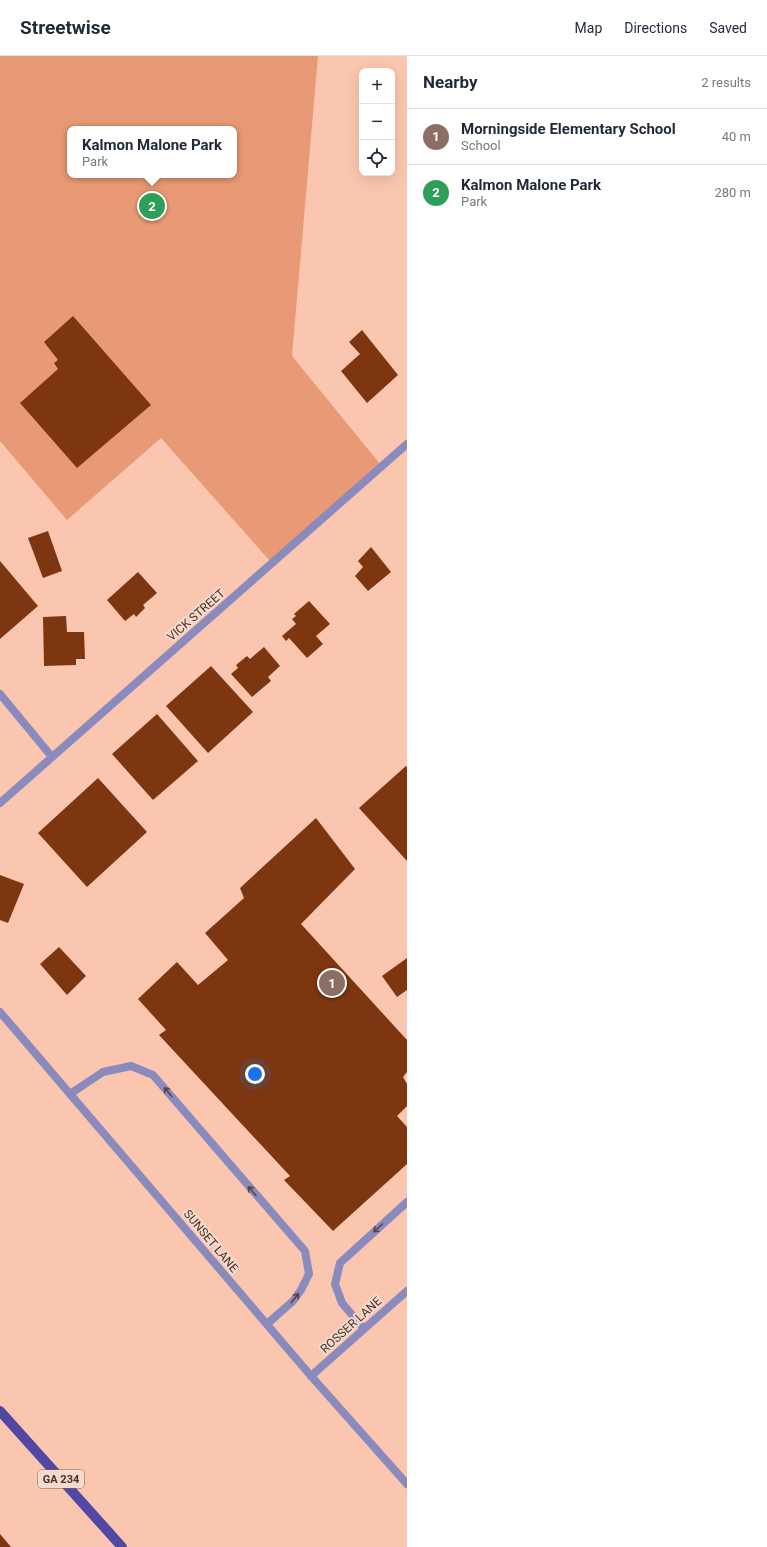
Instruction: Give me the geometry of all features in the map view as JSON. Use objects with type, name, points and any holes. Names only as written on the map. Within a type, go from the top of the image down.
[{"type":"main road","name":"GA 234","points":[[0,1411],[122,1547]]},
{"type":"street","name":"VICK STREET","points":[[0,802],[407,444]]},
{"type":"street","points":[[0,694],[52,757]]},
{"type":"street","name":"SUNSET LANE","points":[[0,1012],[311,1376],[407,1484]]},
{"type":"street","points":[[70,1094],[104,1072],[131,1066],[154,1075],[305,1251],[309,1274],[301,1290],[293,1301],[267,1324]]},
{"type":"street","points":[[364,1329],[342,1303],[335,1284],[340,1262],[407,1202]]},
{"type":"street","name":"ROSSER LANE","points":[[311,1376],[407,1291]]},
{"type":"shaded area","points":[[0,56],[318,56],[292,356],[380,464],[270,561],[161,438],[67,520],[0,441]]},
{"type":"building","points":[[73,316],[151,405],[77,468],[20,403],[58,369],[54,363],[58,360],[44,342]]},
{"type":"building","points":[[362,330],[398,375],[367,403],[341,371],[360,354],[349,342]]},
{"type":"building","points":[[48,531],[62,571],[43,578],[28,538]]},
{"type":"building","points":[[371,547],[391,572],[368,591],[355,576],[363,567],[358,561]]},
{"type":"building","points":[[0,561],[38,606],[0,639]]},
{"type":"building","points":[[138,572],[157,593],[143,605],[145,608],[136,617],[134,614],[125,621],[107,600]]},
{"type":"building","points":[[309,601],[330,624],[316,636],[323,644],[307,658],[289,638],[286,641],[282,636],[296,624],[292,619],[296,616],[294,614]]},
{"type":"building","points":[[66,616],[67,632],[84,632],[85,659],[76,659],[76,665],[44,666],[43,617]]},
{"type":"building","points":[[264,647],[280,666],[268,677],[271,681],[252,697],[231,674],[238,668],[236,665],[247,656],[250,659]]},
{"type":"building","points":[[211,666],[253,712],[208,753],[166,706]]},
{"type":"building","points":[[157,714],[198,761],[153,800],[112,754]]},
{"type":"building","points":[[406,766],[407,767],[407,861],[359,808]]},
{"type":"building","points":[[98,778],[147,832],[87,887],[38,833]]},
{"type":"building","points":[[316,818],[355,869],[301,924],[407,1040],[407,1072],[403,1077],[407,1084],[407,1106],[397,1116],[407,1127],[407,1164],[333,1231],[284,1180],[290,1176],[159,1035],[166,1030],[138,999],[177,962],[198,985],[228,960],[205,933],[244,898],[240,888]]},
{"type":"building","points":[[0,875],[24,884],[8,923],[0,920]]},
{"type":"building","points":[[59,947],[86,976],[67,995],[40,964]]},
{"type":"building","points":[[407,958],[407,990],[397,997],[382,976]]},
{"type":"building","points":[[0,1534],[11,1547],[0,1547]]},
{"type":"place","name":"Kalmon Malone Park","points":[[152,206]]},
{"type":"place","name":"Morningside Elementary School","points":[[332,983]]}]
